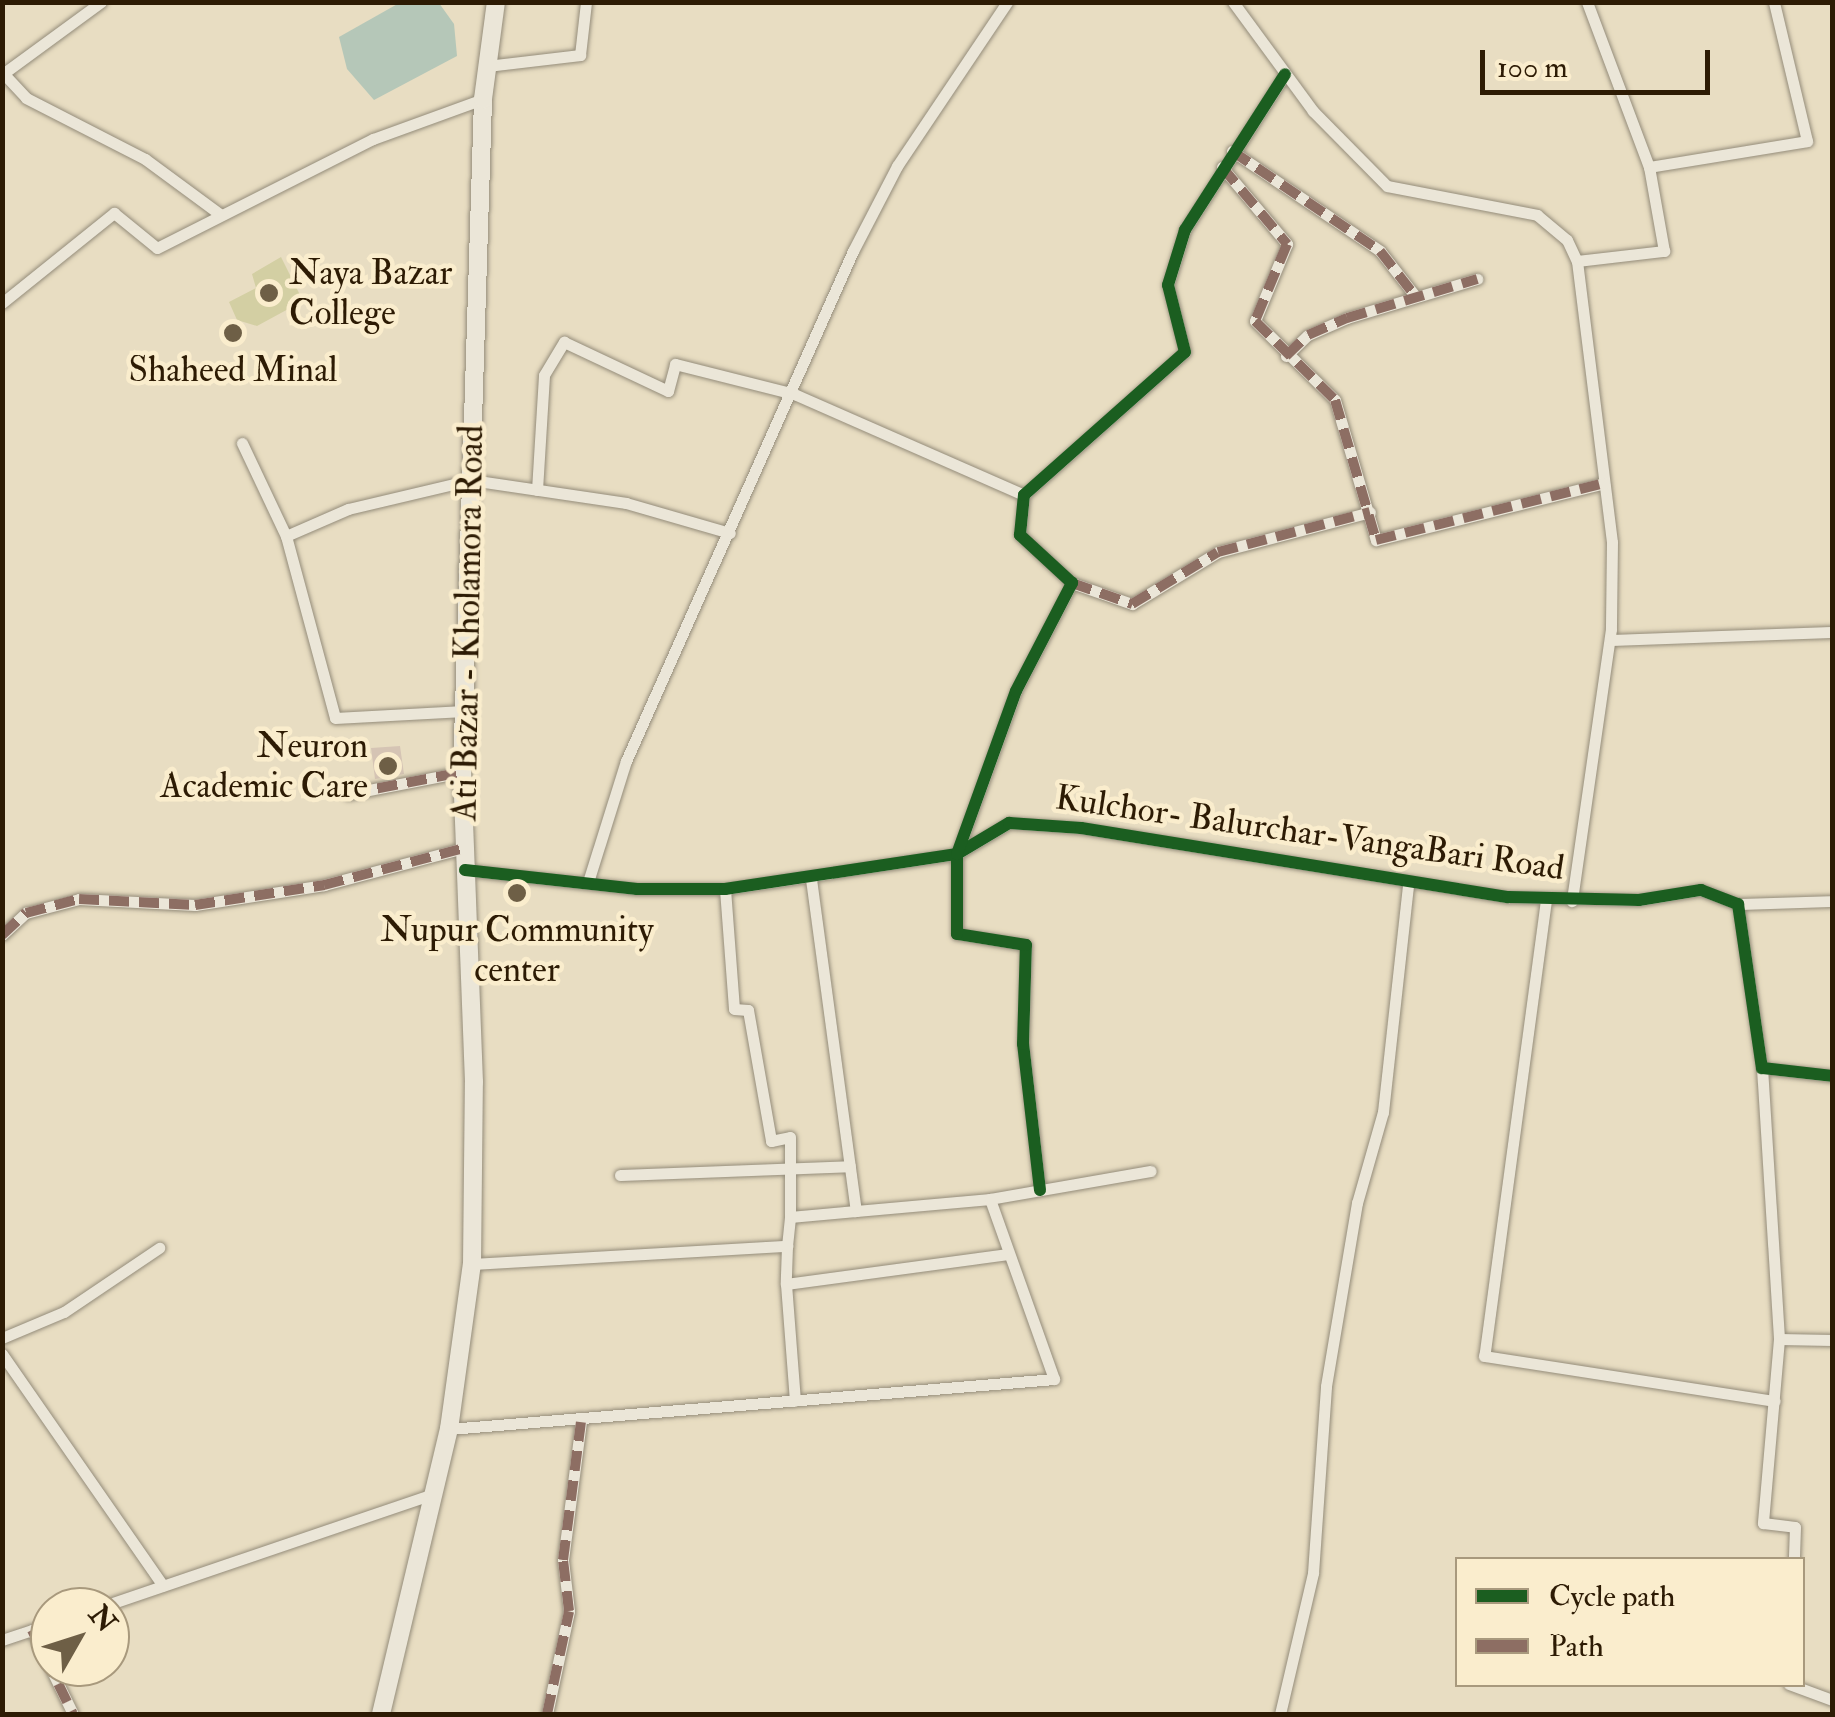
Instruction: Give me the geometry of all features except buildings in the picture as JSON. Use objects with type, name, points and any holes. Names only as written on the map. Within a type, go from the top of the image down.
[{"type":"main road","name":"Ati Bazar - Kholamora Road","points":[[380,1714],[449,1429],[472,1264],[462,772],[483,98],[496,2]]},
{"type":"street","points":[[101,2],[3,76],[144,159],[221,215]]},
{"type":"street","points":[[487,66],[580,55],[586,2]]},
{"type":"street","points":[[588,882],[626,761],[898,166],[1008,2]]},
{"type":"street","points":[[1232,2],[1285,74],[1387,186],[1536,215],[1567,240],[1577,261],[1604,482],[1610,640],[1572,901]]},
{"type":"street","points":[[1577,261],[1664,251],[1649,167],[1587,2]]},
{"type":"street","points":[[1649,167],[1807,141],[1774,2]]},
{"type":"street","points":[[1285,74],[1232,151],[1185,230],[1168,284],[1185,352],[1024,495],[1020,535],[1072,583],[1132,604],[1218,552],[1370,512]]},
{"type":"street","points":[[2,304],[114,214],[157,248],[372,139],[483,98]]},
{"type":"street","points":[[1232,151],[1380,251],[1416,297]]},
{"type":"street","points":[[1222,167],[1287,244],[1256,320],[1286,356],[1335,400],[1376,540],[1604,482]]},
{"type":"street","points":[[1286,356],[1308,335],[1476,279]]},
{"type":"street","points":[[537,490],[544,374],[564,342],[668,391],[674,364],[794,394],[1024,495]]},
{"type":"street","points":[[242,443],[286,536],[335,718],[464,712]]},
{"type":"street","points":[[286,536],[348,508],[471,480],[626,503],[730,532]]},
{"type":"street","points":[[1040,1190],[1023,1044],[1026,945],[957,934],[957,854],[1016,692],[1072,583]]},
{"type":"street","points":[[1610,640],[1832,632]]},
{"type":"street","points":[[348,794],[462,772]]},
{"type":"street","name":"Kulchor- Balurchar-VangaBari Road","points":[[465,870],[588,882],[725,888],[811,879],[957,854],[1009,823],[1080,828],[1408,884],[1546,900],[1701,890],[1738,904],[1832,901]]},
{"type":"street","points":[[2,935],[26,912],[79,900],[195,904],[324,886],[464,848]]},
{"type":"street","points":[[811,879],[856,1211]]},
{"type":"street","points":[[1280,1714],[1314,1573],[1326,1386],[1357,1203],[1383,1112],[1408,884]]},
{"type":"street","points":[[725,888],[734,1008],[748,1010],[771,1141],[790,1138],[786,1284],[795,1401]]},
{"type":"street","points":[[1546,900],[1484,1356],[1774,1401]]},
{"type":"street","points":[[1738,904],[1762,1068],[1779,1339],[1763,1523],[1795,1527],[1794,1557]]},
{"type":"street","points":[[1762,1068],[1832,1076]]},
{"type":"street","points":[[620,1175],[850,1166]]},
{"type":"street","points":[[790,1216],[990,1200],[1151,1171]]},
{"type":"street","points":[[449,1429],[581,1422],[1054,1378],[990,1200]]},
{"type":"street","points":[[472,1264],[787,1246]]},
{"type":"street","points":[[2,1338],[64,1312],[159,1248]]},
{"type":"street","points":[[786,1284],[1008,1254]]},
{"type":"street","points":[[1779,1339],[1832,1340]]},
{"type":"street","points":[[2,1354],[163,1586]]},
{"type":"street","points":[[547,1714],[567,1630],[563,1560],[581,1422]]},
{"type":"street","points":[[130,1597],[433,1494]]},
{"type":"street","points":[[2,1640],[30,1631]]},
{"type":"street","points":[[60,1687],[73,1714]]},
{"type":"street","points":[[1797,1687],[1832,1700]]},
{"type":"shaded area","points":[[401,2],[439,3],[454,24],[457,56],[374,100],[347,69],[339,37]]},
{"type":"shaded area","points":[[281,257],[303,301],[257,326],[237,320],[229,302],[256,288],[252,274]]},
{"type":"marked path","points":[[1232,151],[1380,251],[1416,297]]},
{"type":"marked path","points":[[1222,167],[1287,244],[1255,321],[1335,400],[1376,540],[1604,483]]},
{"type":"marked path","points":[[1286,356],[1308,335],[1347,318],[1477,279]]},
{"type":"marked path","points":[[1072,583],[1132,604],[1218,552],[1370,512]]},
{"type":"marked path","points":[[348,794],[462,772]]},
{"type":"marked path","points":[[2,935],[26,913],[79,899],[195,905],[324,885],[464,848]]},
{"type":"marked path","points":[[547,1714],[569,1611],[563,1560],[581,1422]]},
{"type":"marked path","points":[[60,1687],[73,1714]]},
{"type":"cycle path","points":[[1040,1190],[1023,1044],[1026,945],[957,934],[957,854],[1016,691],[1072,583],[1020,535],[1024,495],[1185,352],[1168,285],[1185,230],[1285,74]]},
{"type":"cycle path","points":[[465,870],[637,889],[725,889],[957,854],[1009,823],[1081,828],[1508,897],[1639,900],[1701,890],[1738,904],[1762,1068],[1832,1076]]},
{"type":"place","name":"Naya Bazar College","points":[[269,293]]},
{"type":"place","name":"Shaheed Minal","points":[[233,333]]},
{"type":"place","name":"Neuron Academic Care","points":[[388,766]]},
{"type":"place","name":"Nupur Community center","points":[[517,893]]}]
